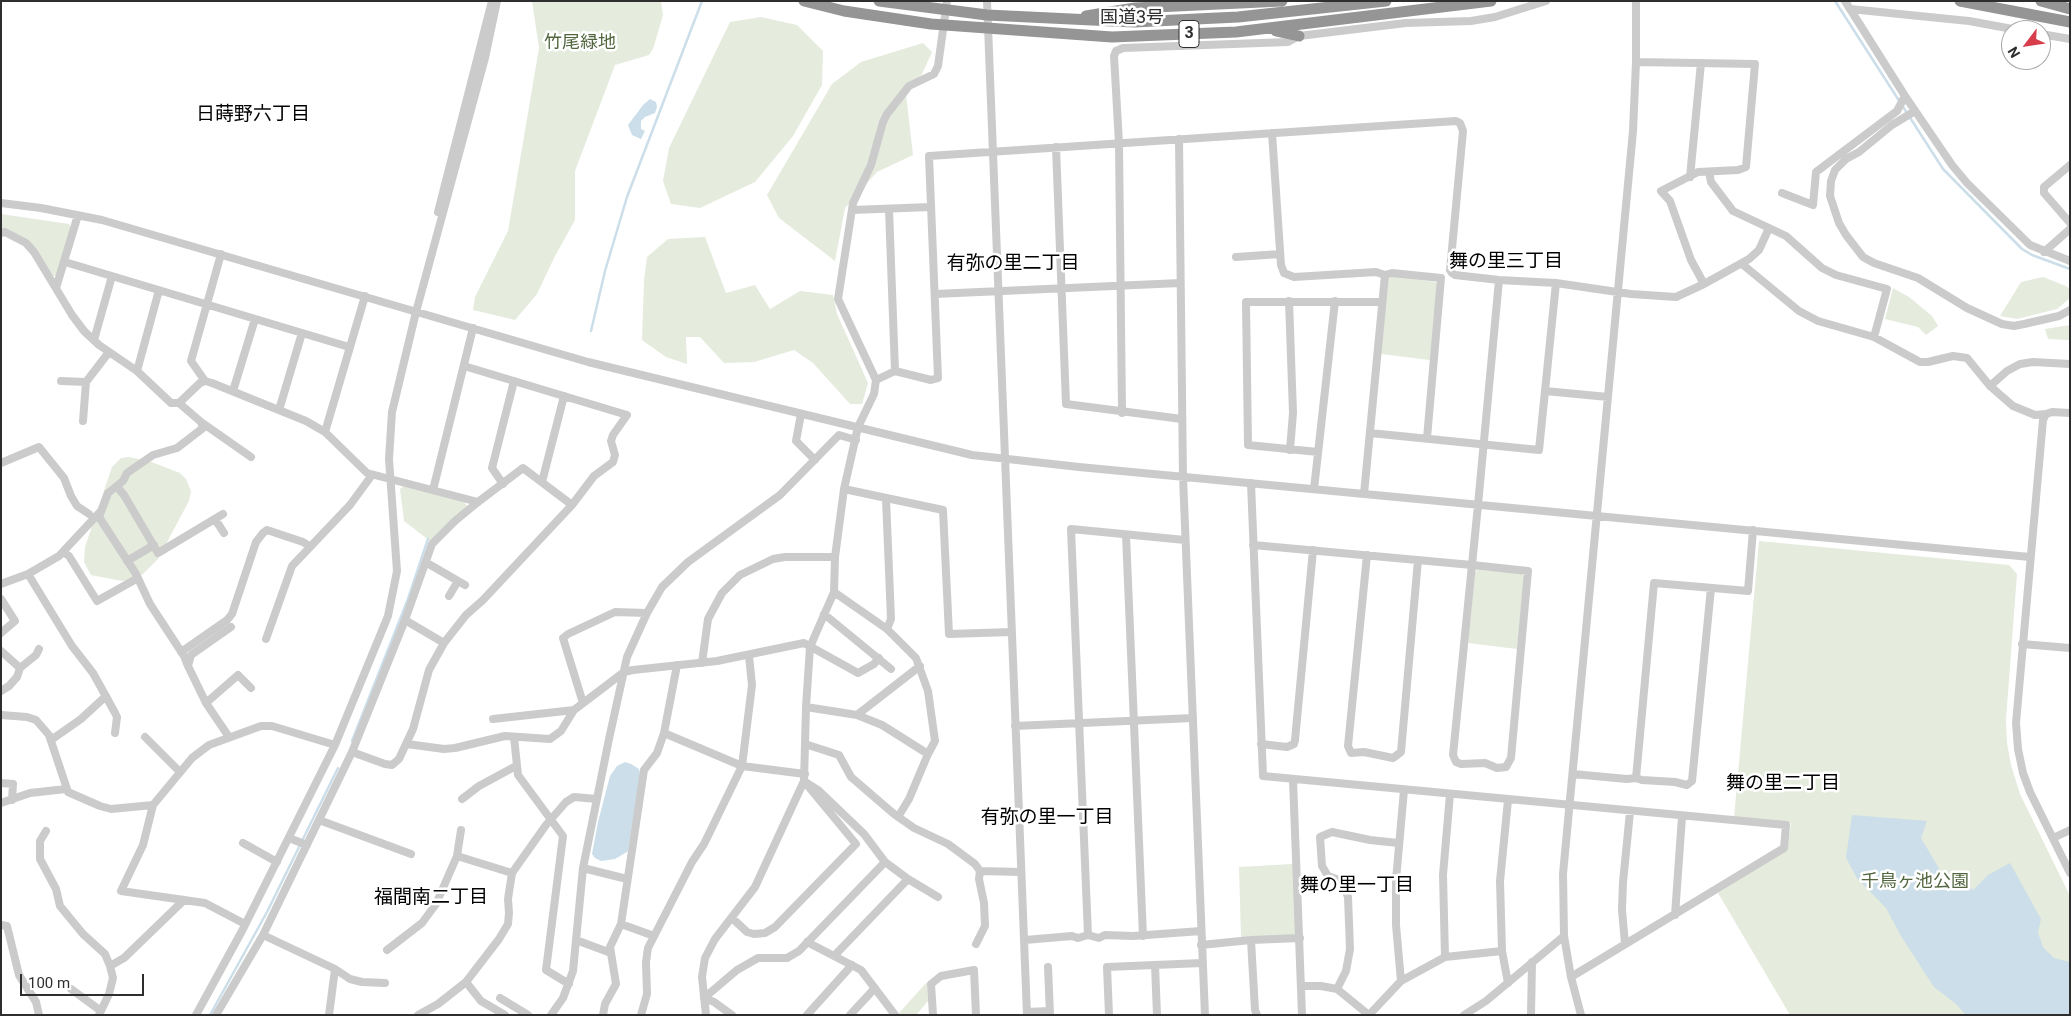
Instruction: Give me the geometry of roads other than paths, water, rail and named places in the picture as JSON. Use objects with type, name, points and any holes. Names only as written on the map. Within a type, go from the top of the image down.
[{"type":"highway","name":"国道3号","points":[[804,1],[886,18],[931,24],[1112,37],[1264,29],[1491,1]]},
{"type":"highway","name":"国道3号","points":[[879,1],[987,15],[1134,22],[1238,17],[1386,1]]},
{"type":"highway","points":[[1078,20],[1090,14],[1135,8],[1282,1]]},
{"type":"highway","points":[[1332,1],[1349,6]]},
{"type":"highway","points":[[1960,1],[2070,22]]},
{"type":"highway","points":[[2041,1],[2070,9]]},
{"type":"highway","points":[[1264,29],[1300,36]]},
{"type":"street","points":[[416,312],[420,287],[492,1]]},
{"type":"street","points":[[196,1015],[277,862],[293,839],[335,745],[388,616],[397,571],[389,478],[389,436],[392,412],[416,312],[485,58],[497,1]]},
{"type":"street","points":[[706,1015],[702,977],[705,958],[715,939],[755,887],[804,777],[810,647],[834,592],[844,489],[858,427],[874,394],[876,380],[838,298],[853,203],[871,165],[883,122],[909,86],[934,74],[938,66],[948,1]]},
{"type":"street","points":[[987,1],[1027,1013],[1050,1013],[1048,967]]},
{"type":"street","points":[[1122,413],[1119,144],[1114,56],[1116,51],[1124,48],[1288,42],[1300,36],[1406,23],[1471,21],[1495,17],[1546,1]]},
{"type":"street","points":[[1581,1015],[1571,978],[1564,936],[1563,874],[1633,131],[1636,1]]},
{"type":"street","points":[[1845,1],[1915,111],[1952,165],[1967,183],[2030,245],[2070,261]]},
{"type":"street","points":[[1850,9],[1969,21],[2001,27]]},
{"type":"street","points":[[2051,36],[2070,39]]},
{"type":"street","points":[[1636,62],[1755,64],[1746,167],[1738,170],[1698,172],[1661,191],[1670,201],[1691,260],[1704,284]]},
{"type":"street","points":[[1690,177],[1701,63]]},
{"type":"street","points":[[1782,193],[1813,205],[1816,172],[1897,111],[1905,96]]},
{"type":"street","points":[[1915,111],[1892,125],[1859,152],[1846,159],[1835,170],[1831,181],[1830,196],[1839,224],[1863,257],[1874,263],[1918,278],[1967,308],[2002,324],[2014,326],[2024,324],[2060,316],[2070,310]]},
{"type":"street","points":[[876,380],[895,371],[931,380],[938,378],[928,156],[1452,121],[1460,123],[1463,131],[1450,270],[1455,275],[1499,280],[1556,283],[1618,290],[1631,294],[1676,297],[1742,264],[1759,250],[1770,228]]},
{"type":"street","points":[[1272,133],[1280,254],[1284,273],[1294,277],[1376,272],[1385,275],[1392,273],[1441,278],[1426,438]]},
{"type":"street","points":[[1179,139],[1183,477],[1204,1015]]},
{"type":"street","points":[[1056,147],[1066,404],[1122,413],[1182,419]]},
{"type":"street","points":[[2070,165],[2044,187],[2044,193],[2070,223]]},
{"type":"street","points":[[1708,172],[1711,182],[1733,211],[1786,236],[1822,268],[1887,289],[1874,337]]},
{"type":"street","points":[[1,203],[41,208],[102,220],[630,373],[972,455],[1004,460],[1251,484],[2030,557]]},
{"type":"street","points":[[852,210],[931,207]]},
{"type":"street","points":[[889,209],[895,371]]},
{"type":"street","points":[[56,288],[78,215]]},
{"type":"street","points":[[2044,252],[2070,229]]},
{"type":"street","points":[[1,233],[5,232],[26,243],[72,315],[94,340],[137,371],[171,403],[179,403],[201,422],[251,457]]},
{"type":"street","points":[[221,254],[191,361],[205,382],[306,421],[324,432],[360,468],[372,475],[478,502]]},
{"type":"street","points":[[1236,256],[1280,254]]},
{"type":"street","points":[[65,262],[350,347]]},
{"type":"street","points":[[1742,264],[1799,311],[1818,321],[1874,337],[1920,362],[1953,356],[1967,358],[1990,386],[2023,412],[2035,415],[2052,412],[2070,413]]},
{"type":"street","points":[[1364,494],[1385,275]]},
{"type":"street","points":[[94,340],[112,276]]},
{"type":"street","points":[[1253,545],[1367,555],[1472,565],[1528,571],[1511,758],[1506,766],[1501,768],[1485,763],[1461,764],[1454,758],[1472,565],[1478,505],[1483,444],[1499,280]]},
{"type":"street","points":[[935,294],[1180,283]]},
{"type":"street","points":[[1370,434],[1540,450],[1556,283]]},
{"type":"street","points":[[137,371],[159,290]]},
{"type":"street","points":[[324,432],[365,296]]},
{"type":"street","points":[[1314,489],[1334,301]]},
{"type":"street","points":[[1318,452],[1248,446],[1246,302],[1382,302]]},
{"type":"street","points":[[1289,302],[1294,413],[1290,450]]},
{"type":"street","points":[[233,392],[255,318]]},
{"type":"street","points":[[433,490],[473,328]]},
{"type":"street","points":[[279,410],[302,333]]},
{"type":"street","points":[[83,422],[86,382],[109,352]]},
{"type":"street","points":[[1990,386],[2007,371],[2020,364],[2033,362],[2070,364]]},
{"type":"street","points":[[352,752],[392,765],[399,759],[407,744],[429,670],[444,643],[466,615],[483,600],[572,505],[594,476],[614,462],[615,455],[611,448],[611,441],[613,435],[628,414],[464,366]]},
{"type":"street","points":[[61,381],[86,382]]},
{"type":"street","points":[[502,484],[492,468],[514,381]]},
{"type":"street","points":[[179,403],[195,387],[205,382]]},
{"type":"street","points":[[1546,390],[1608,397]]},
{"type":"street","points":[[542,482],[564,396]]},
{"type":"street","points":[[801,414],[796,441],[815,460]]},
{"type":"street","points":[[2046,414],[2043,420],[2016,723],[2018,750],[2023,773],[2030,792],[2070,874]]},
{"type":"street","points":[[201,422],[203,428],[177,448],[153,455],[127,473],[117,487],[108,493],[99,517],[138,578],[150,604],[181,652],[206,703],[229,736]]},
{"type":"street","points":[[550,1015],[564,998],[569,984],[576,940],[583,868],[596,799],[627,657],[647,612],[662,587],[688,562],[780,495],[839,435],[856,440]]},
{"type":"street","points":[[1,463],[38,447],[64,478],[77,506],[89,514]]},
{"type":"street","points":[[216,1015],[263,934],[352,752],[427,563],[432,544],[455,521],[523,468],[572,505]]},
{"type":"street","points":[[266,639],[292,566],[350,505],[372,475]]},
{"type":"street","points":[[1251,484],[1263,776],[1682,817],[1786,825],[1784,848],[1571,978]]},
{"type":"street","points":[[117,487],[124,495],[158,553],[223,514]]},
{"type":"street","points":[[844,489],[944,510],[949,634],[1012,632]]},
{"type":"street","points":[[886,499],[891,619],[887,629]]},
{"type":"street","points":[[1,584],[28,574],[62,552],[100,512]]},
{"type":"street","points":[[215,519],[224,532]]},
{"type":"street","points":[[1088,935],[1071,529],[1185,540]]},
{"type":"street","points":[[181,652],[227,620],[232,614],[256,542],[263,532],[267,530],[303,542],[309,546]]},
{"type":"street","points":[[1636,778],[1654,582],[1748,591],[1753,530]]},
{"type":"street","points":[[1126,535],[1143,936]]},
{"type":"street","points":[[127,561],[154,545]]},
{"type":"street","points":[[1261,744],[1287,747],[1294,744],[1313,550]]},
{"type":"street","points":[[62,552],[68,556],[97,601],[138,578]]},
{"type":"street","points":[[1367,555],[1348,746],[1351,753],[1364,752],[1393,758],[1401,752],[1418,560]]},
{"type":"street","points":[[702,663],[708,619],[722,593],[740,575],[773,559],[785,557],[836,557]]},
{"type":"street","points":[[427,563],[465,585]]},
{"type":"street","points":[[28,574],[72,646],[93,673],[117,716],[114,733]]},
{"type":"street","points":[[449,596],[458,581]]},
{"type":"street","points":[[1573,774],[1627,779],[1636,778],[1686,785],[1693,778],[1711,588]]},
{"type":"street","points":[[834,592],[887,629],[910,651],[920,666],[932,710],[935,741],[909,799],[898,817]]},
{"type":"street","points":[[1,599],[15,621],[1,633]]},
{"type":"street","points":[[583,703],[563,638],[615,612],[647,612]]},
{"type":"street","points":[[824,614],[891,669]]},
{"type":"street","points":[[405,620],[444,643]]},
{"type":"street","points":[[188,666],[191,655],[231,627]]},
{"type":"street","points":[[407,744],[444,749],[484,740],[514,736],[535,740],[550,739],[561,731],[574,710],[624,672],[749,656],[804,643],[858,673],[874,664],[879,658]]},
{"type":"street","points":[[2022,644],[2070,648]]},
{"type":"street","points":[[1,691],[9,686],[17,677],[20,668],[36,655],[39,649]]},
{"type":"street","points":[[1,651],[20,668]]},
{"type":"street","points":[[641,1015],[647,994],[646,962],[648,948],[704,844],[742,766],[752,686],[749,656]]},
{"type":"street","points":[[603,1015],[604,1004],[616,984],[610,947],[621,924],[644,770],[657,753],[664,733],[677,665]]},
{"type":"street","points":[[857,715],[920,666]]},
{"type":"street","points":[[206,703],[238,675],[251,688]]},
{"type":"street","points":[[51,740],[81,719],[106,696]]},
{"type":"street","points":[[806,707],[857,715],[882,725],[928,754]]},
{"type":"street","points":[[493,719],[574,710]]},
{"type":"street","points":[[1,715],[27,717],[36,720],[49,734],[68,792],[110,809],[153,806]]},
{"type":"street","points":[[1016,726],[1193,718]]},
{"type":"street","points":[[245,924],[205,903],[121,891],[143,845],[153,806],[192,758],[210,745],[229,736],[261,726],[272,726],[335,745]]},
{"type":"street","points":[[664,733],[742,766],[804,777],[864,834],[885,862],[908,879],[938,897]]},
{"type":"street","points":[[514,736],[518,775],[550,821],[563,836],[546,970],[569,984]]},
{"type":"street","points":[[145,737],[180,772]]},
{"type":"street","points":[[805,744],[839,755],[851,777],[898,817],[914,828],[948,844],[975,864],[980,871],[979,879],[984,903],[985,926],[976,944]]},
{"type":"street","points":[[462,798],[479,786],[516,766]]},
{"type":"street","points":[[732,918],[747,932],[754,934],[765,933],[774,927],[856,844],[804,777]]},
{"type":"street","points":[[1293,780],[1302,1015]]},
{"type":"street","points":[[1,783],[13,784],[12,800]]},
{"type":"street","points":[[1,803],[30,794],[66,789]]},
{"type":"street","points":[[1401,981],[1396,925],[1398,843],[1404,790]]},
{"type":"street","points":[[1446,957],[1443,876],[1450,794]]},
{"type":"street","points":[[418,1015],[438,1004],[466,982],[499,939],[508,924],[508,898],[512,872],[550,821],[566,802],[574,797],[596,799]]},
{"type":"street","points":[[1508,800],[1500,881],[1502,951],[1508,983]]},
{"type":"street","points":[[1625,944],[1622,882],[1630,812]]},
{"type":"street","points":[[1675,915],[1682,817]]},
{"type":"street","points":[[319,820],[411,854]]},
{"type":"street","points":[[387,950],[422,922],[436,904],[457,856],[461,830]]},
{"type":"street","points":[[2053,838],[2070,830]]},
{"type":"street","points":[[46,831],[40,840],[40,859],[56,889],[60,906],[82,934],[105,954],[113,978],[100,1013],[71,989]]},
{"type":"street","points":[[1337,989],[1346,971],[1350,949],[1348,897],[1342,880],[1328,876],[1322,866],[1320,837],[1332,832],[1370,840],[1398,843]]},
{"type":"street","points":[[293,839],[307,845]]},
{"type":"street","points":[[243,843],[277,862]]},
{"type":"street","points":[[457,856],[512,872]]},
{"type":"street","points":[[704,998],[737,970],[758,958],[787,958],[799,951],[885,862]]},
{"type":"street","points":[[583,868],[627,879]]},
{"type":"street","points":[[980,871],[1021,872]]},
{"type":"street","points":[[835,955],[908,879]]},
{"type":"street","points":[[110,966],[124,958],[184,900]]},
{"type":"street","points":[[621,924],[654,936]]},
{"type":"street","points":[[1,925],[7,926],[19,975],[36,1002],[39,1015]]},
{"type":"street","points":[[1024,940],[1072,936],[1078,938],[1088,935],[1099,938],[1105,935],[1143,936],[1201,931]]},
{"type":"street","points":[[263,934],[335,969],[350,979],[362,982],[385,983]]},
{"type":"street","points":[[1464,1015],[1486,1001],[1564,936]]},
{"type":"street","points":[[1201,944],[1300,938]]},
{"type":"street","points":[[576,940],[611,953]]},
{"type":"street","points":[[1251,940],[1255,1010],[1257,1015]]},
{"type":"street","points":[[807,942],[862,970],[895,1015]]},
{"type":"street","points":[[1302,986],[1320,986],[1337,989],[1369,1015],[1401,981],[1446,957],[1502,951]]},
{"type":"street","points":[[1531,1015],[1532,962]]},
{"type":"street","points":[[1109,1015],[1107,967],[1202,963]]},
{"type":"street","points":[[807,1015],[852,965]]},
{"type":"street","points":[[1154,966],[1157,1015]]},
{"type":"street","points":[[329,1015],[335,969]]},
{"type":"street","points":[[933,1015],[931,984],[941,976],[974,970],[976,1015]]},
{"type":"street","points":[[466,982],[481,1002],[506,1015]]},
{"type":"street","points":[[850,1015],[875,988]]},
{"type":"street","points":[[500,998],[528,1015]]},
{"type":"street","points":[[704,998],[714,1002],[732,1015]]},
{"type":"water","points":[[650,99],[656,102],[657,107],[655,113],[641,121],[641,129],[645,131],[641,139],[632,135],[628,125]]},
{"type":"water","points":[[625,762],[639,769],[640,774],[628,850],[615,859],[601,861],[592,854],[598,822],[610,776],[617,766]]},
{"type":"water","points":[[1852,815],[1927,821],[1921,838],[1941,872],[1952,882],[1964,883],[1973,890],[1988,875],[2010,863],[2041,919],[2038,933],[2043,947],[2054,958],[2070,962],[2070,1015],[1966,1015],[1956,1004],[1934,987],[1901,936],[1886,908],[1857,878],[1846,858]]},
{"type":"waterway","points":[[591,331],[605,271],[627,197],[702,1]]},
{"type":"waterway","points":[[1835,1],[1943,169],[2022,249],[2032,255],[2070,269]]},
{"type":"waterway","points":[[352,741],[408,599],[428,539]]},
{"type":"waterway","points":[[210,1015],[267,912],[338,768]]},
{"type":"district","name":"日蒔野六丁目","points":[[253,115]]},
{"type":"district","name":"舞の里三丁目","points":[[1506,262]]},
{"type":"district","name":"有弥の里二丁目","points":[[1013,264]]},
{"type":"district","name":"舞の里二丁目","points":[[1783,784]]},
{"type":"district","name":"有弥の里一丁目","points":[[1047,818]]},
{"type":"district","name":"舞の里一丁目","points":[[1357,886]]},
{"type":"district","name":"福間南二丁目","points":[[431,898]]},
{"type":"park label","name":"竹尾緑地","points":[[580,43]]},
{"type":"park label","name":"千鳥ヶ池公園","points":[[1915,882]]}]
